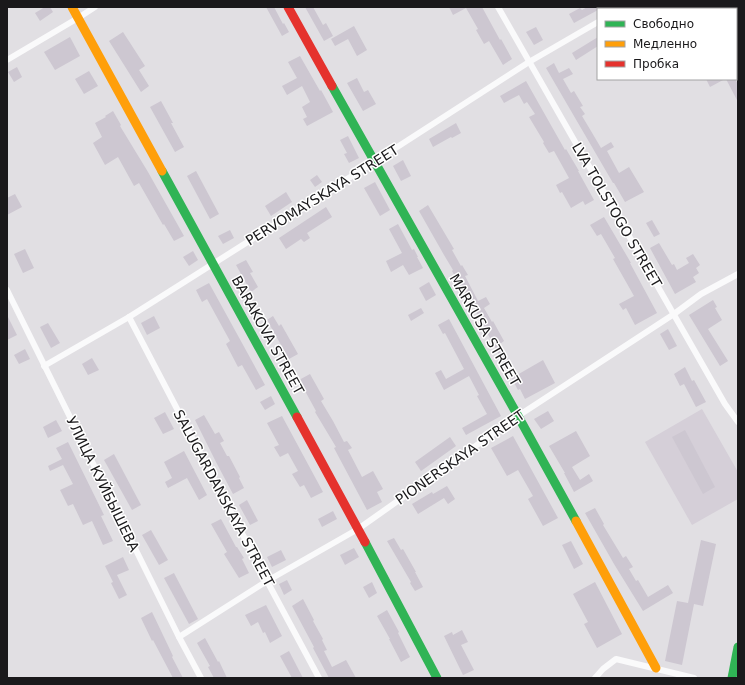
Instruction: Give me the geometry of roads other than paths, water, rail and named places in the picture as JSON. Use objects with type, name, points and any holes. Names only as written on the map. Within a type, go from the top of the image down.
[{"type":"street","name":"BARAKOVA STREET","points":[[72,7],[214,264],[437,678]]},
{"type":"street","points":[[7,60],[95,7]]},
{"type":"street","name":"MARKUSA STREET","points":[[288,7],[518,416],[656,668]]},
{"type":"street","name":"LVA TOLSTOGO STREET","points":[[498,7],[726,404],[738,422]]},
{"type":"street","name":"PERVOMAYSKAYA STREET","points":[[44,366],[129,317],[529,62],[597,23]]},
{"type":"street","name":"PIONERSKAYA STREET","points":[[179,637],[267,581],[358,529],[518,416],[674,314],[701,294],[738,274]]},
{"type":"street","name":"УЛИЦА КУЙБЫШЕВА","points":[[7,290],[179,637],[201,678]]},
{"type":"street","name":"SALUGARDANSKAYA STREET","points":[[129,317],[319,678]]},
{"type":"street","points":[[732,678],[738,647]]},
{"type":"street","points":[[596,678],[603,669],[616,659],[694,678]]}]
